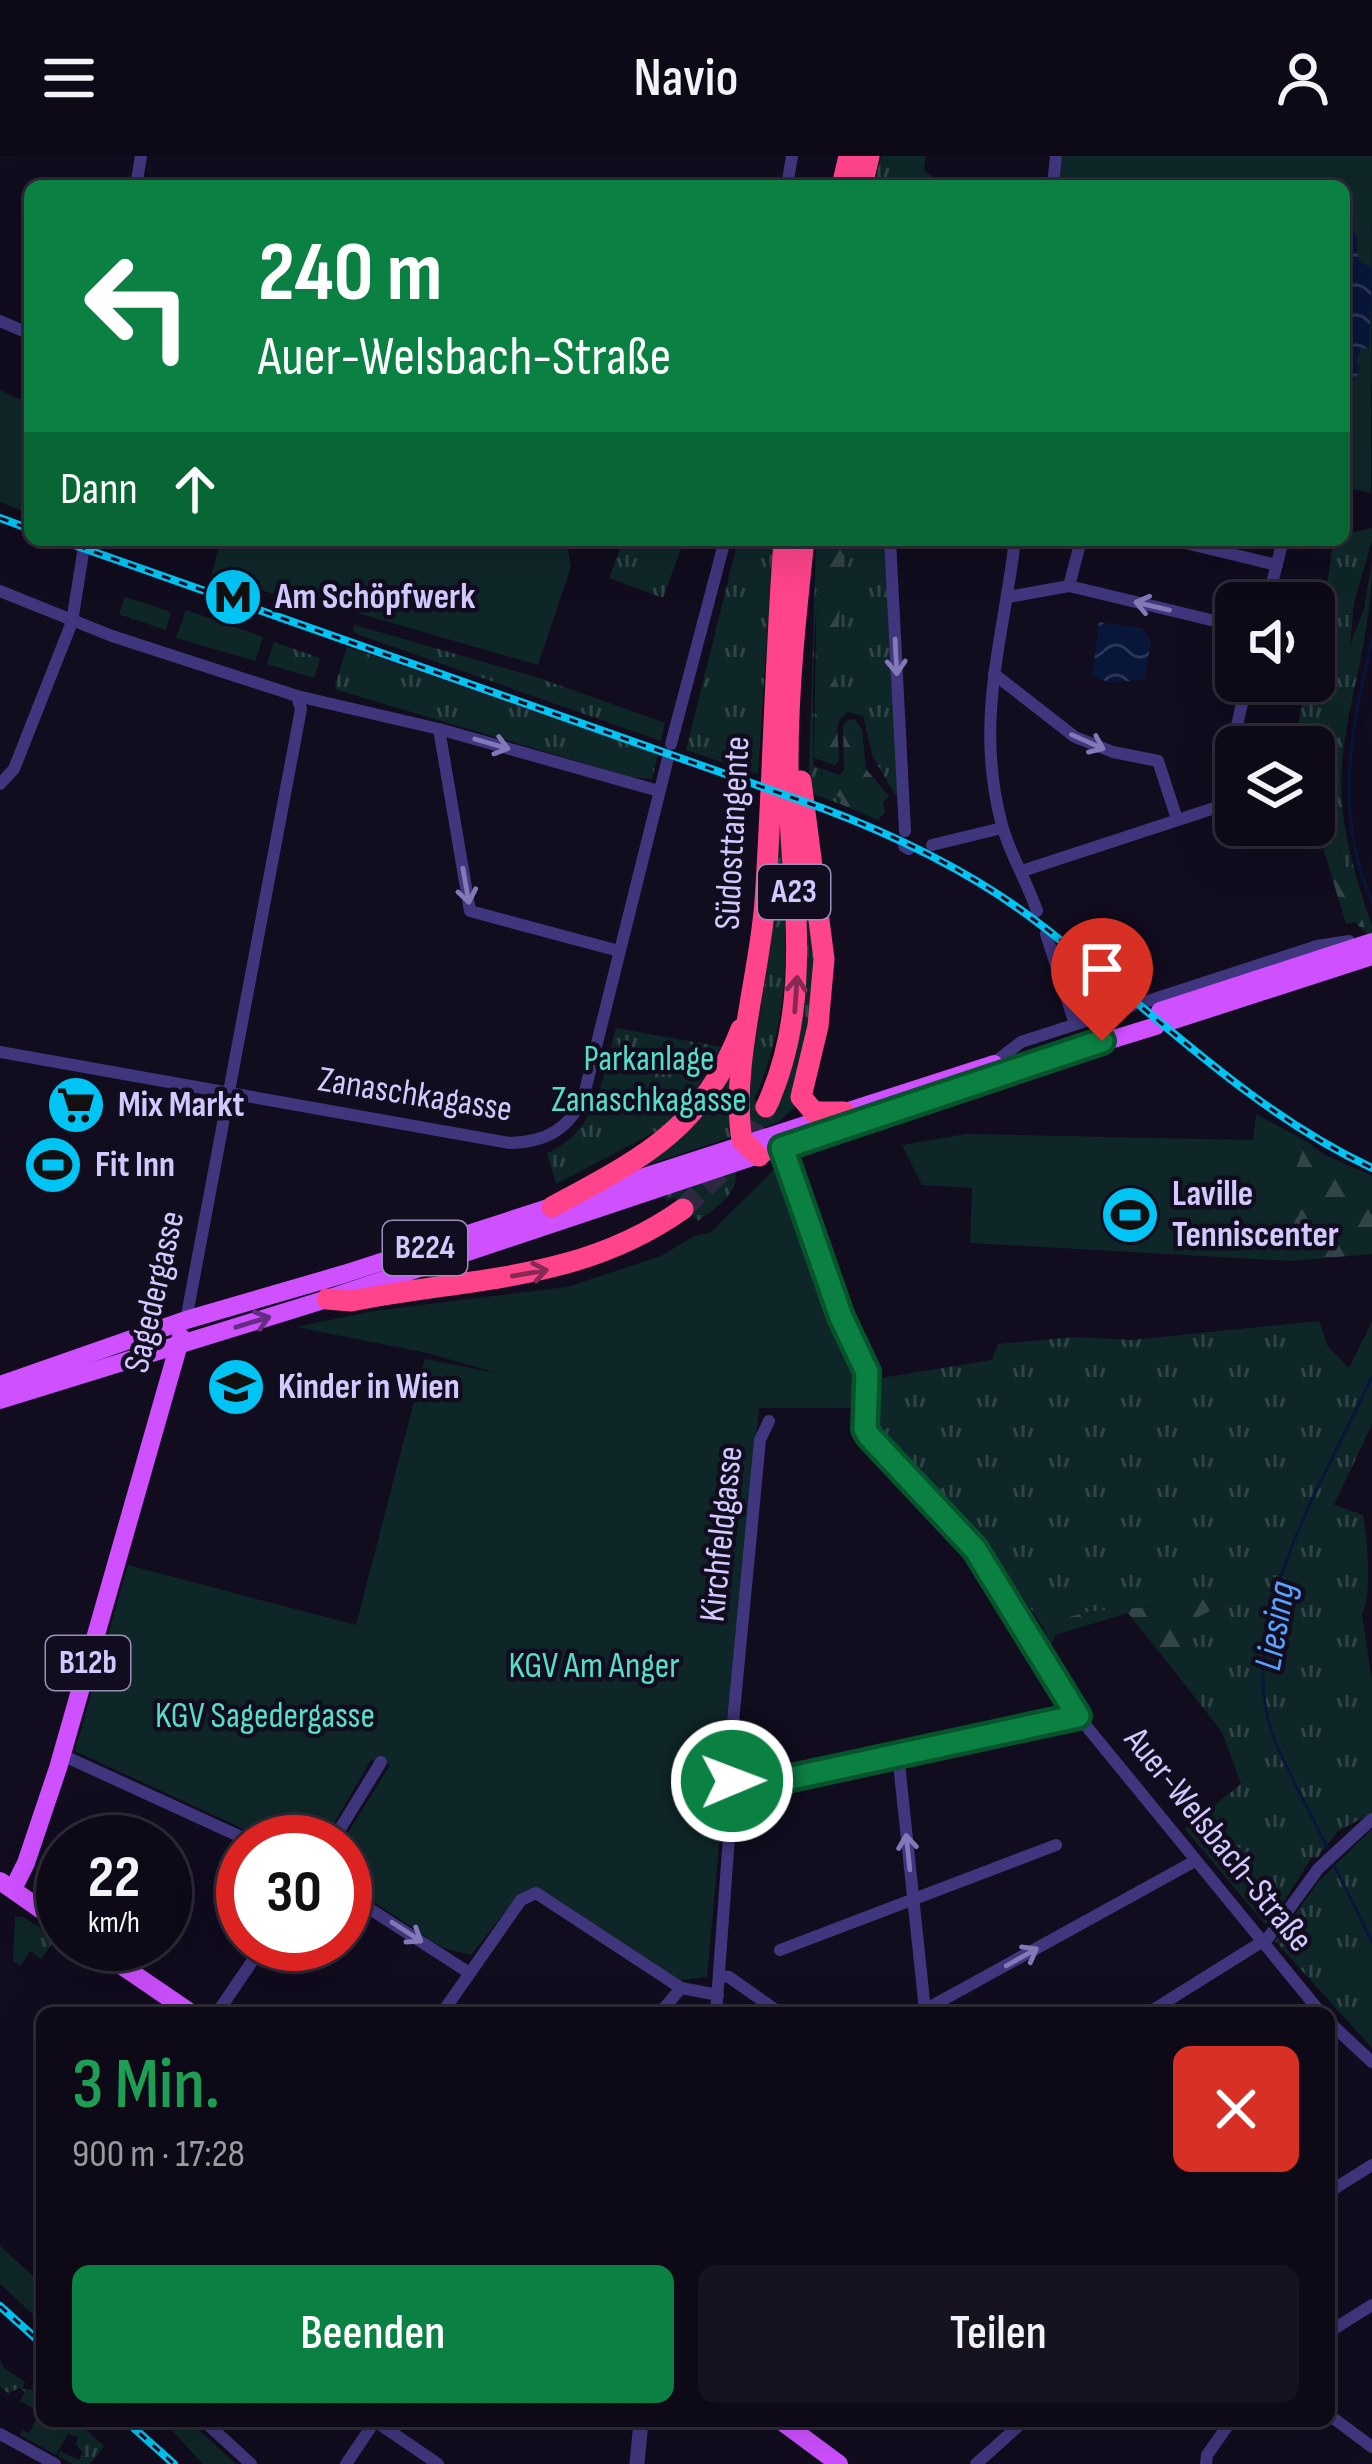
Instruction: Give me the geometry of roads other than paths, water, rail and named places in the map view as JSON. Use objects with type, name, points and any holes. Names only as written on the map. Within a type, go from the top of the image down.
[{"type":"highway","name":"Südosttangente","points":[[748,1143],[749,1006],[765,903],[784,546]]},
{"type":"highway","name":"Südosttangente","points":[[766,1106],[789,1045],[797,989],[788,758],[804,546]]},
{"type":"highway","points":[[794,673],[803,804],[824,958],[818,1026],[801,1097],[814,1112],[844,1112]]},
{"type":"highway","points":[[552,1207],[637,1161],[680,1129],[719,1077],[749,1006]]},
{"type":"highway","points":[[327,1299],[351,1301],[558,1268],[638,1239],[683,1209]]},
{"type":"main road","name":"B224","points":[[0,1385],[186,1320],[1364,948]]},
{"type":"main road","name":"B224","points":[[0,1400],[327,1299],[748,1143],[782,1148],[1067,1052],[1152,1014]]},
{"type":"main road","name":"Sagedergasse","points":[[7,1885],[32,1846],[62,1755],[186,1320]]},
{"type":"main road","points":[[7,1885],[36,1906]]},
{"type":"main road","points":[[129,1971],[181,2007]]},
{"type":"main road","points":[[789,2427],[839,2464]]},
{"type":"street","points":[[0,784],[14,769],[72,622],[84,546]]},
{"type":"street","name":"Zanaschkagasse","points":[[0,1052],[511,1143],[546,1138],[569,1121],[584,1095],[723,546]]},
{"type":"street","points":[[890,546],[906,844]]},
{"type":"street","points":[[1014,546],[988,744],[1002,827],[1037,910]]},
{"type":"street","points":[[1069,586],[1079,546]]},
{"type":"street","points":[[1198,546],[1277,565]]},
{"type":"street","points":[[1273,582],[1282,546]]},
{"type":"street","points":[[1008,597],[1069,586],[1215,621]]},
{"type":"street","points":[[0,591],[72,622],[298,696],[439,729],[659,791]]},
{"type":"street","points":[[994,674],[1075,737],[1113,752],[1158,761],[1177,819]]},
{"type":"street","name":"Sagedergasse","points":[[186,1320],[301,709],[298,696]]},
{"type":"street","points":[[439,729],[470,910],[619,951]]},
{"type":"street","points":[[1022,871],[1215,808]]},
{"type":"street","points":[[932,845],[1002,827]]},
{"type":"street","points":[[1046,934],[1075,1024]]},
{"type":"street","points":[[992,1065],[1021,1042],[1075,1024],[1152,1014],[1317,946],[1364,948]]},
{"type":"street","name":"Auer-Welsbach-Straße","points":[[782,1148],[841,1317],[867,1372],[865,1429],[869,1436],[975,1549],[1078,1716],[1317,2007]]},
{"type":"street","name":"Kirchfeldgasse","points":[[717,2007],[732,1786],[729,1764],[760,1440],[769,1421]]},
{"type":"street","points":[[732,1786],[787,1779],[1078,1716]]},
{"type":"street","points":[[898,1754],[922,2007]]},
{"type":"street","points":[[62,1755],[216,1826]]},
{"type":"street","points":[[348,1815],[380,1762]]},
{"type":"street","points":[[1157,2007],[1268,1938],[1318,1869],[1372,1819]]},
{"type":"street","points":[[780,1950],[1056,1845]]},
{"type":"street","points":[[931,2007],[1195,1862]]},
{"type":"street","points":[[446,2007],[520,1900],[536,1893],[681,1988],[718,1995]]},
{"type":"street","points":[[372,1910],[469,1972]]},
{"type":"street","points":[[221,2007],[246,1971]]},
{"type":"street","points":[[719,1976],[729,1976],[772,2007]]},
{"type":"street","points":[[665,2007],[681,1988]]},
{"type":"street","points":[[1335,2028],[1372,2062]]},
{"type":"street","points":[[1335,2188],[1372,2165]]},
{"type":"street","points":[[1335,2328],[1372,2305]]},
{"type":"street","points":[[1335,2419],[1371,2446]]},
{"type":"street","points":[[211,2427],[251,2464]]},
{"type":"street","points":[[346,2464],[371,2427]]},
{"type":"street","points":[[384,2427],[438,2464]]},
{"type":"street","points":[[638,2464],[641,2427]]},
{"type":"street","points":[[976,2464],[1017,2427]]},
{"type":"street","points":[[1206,2464],[1227,2427]]},
{"type":"street","points":[[0,2434],[55,2464]]},
{"type":"water","points":[[1350,229],[1357,235],[1358,260],[1372,268],[1369,349],[1361,348],[1356,361],[1360,368],[1350,391]]},
{"type":"water","points":[[1099,622],[1144,629],[1151,641],[1145,679],[1111,683],[1092,676]]},
{"type":"waterway","name":"Liesing","points":[[1372,639],[1352,739],[1349,803],[1360,869],[1372,903]]},
{"type":"waterway","name":"Liesing","points":[[1330,1854],[1271,1730],[1263,1687],[1265,1642],[1291,1549],[1372,1377]]},
{"type":"waterway","name":"Liesing","points":[[1333,1863],[1372,1942]]},
{"type":"tunnel","points":[[683,1209],[735,1158],[766,1107]]},
{"type":"railway","points":[[0,518],[24,527]]},
{"type":"railway","points":[[77,546],[822,808],[902,841],[1025,913],[1278,1114],[1372,1168]]},
{"type":"railway","points":[[0,2306],[36,2339]]},
{"type":"railway","points":[[133,2427],[174,2464]]},
{"type":"place","name":"Am Schöpfwerk","points":[[233,597]]},
{"type":"place","name":"Mix Markt","points":[[76,1105]]},
{"type":"place","name":"Fit Inn","points":[[53,1165]]},
{"type":"place","name":"Laville Tenniscenter","points":[[1130,1215]]},
{"type":"place","name":"Kinder in Wien","points":[[236,1387]]},
{"type":"park label","name":"Parkanlage Zanaschkagasse","points":[[649,1080]]},
{"type":"park label","name":"KGV Am Anger","points":[[594,1666]]},
{"type":"park label","name":"KGV Sagedergasse","points":[[265,1716]]}]
